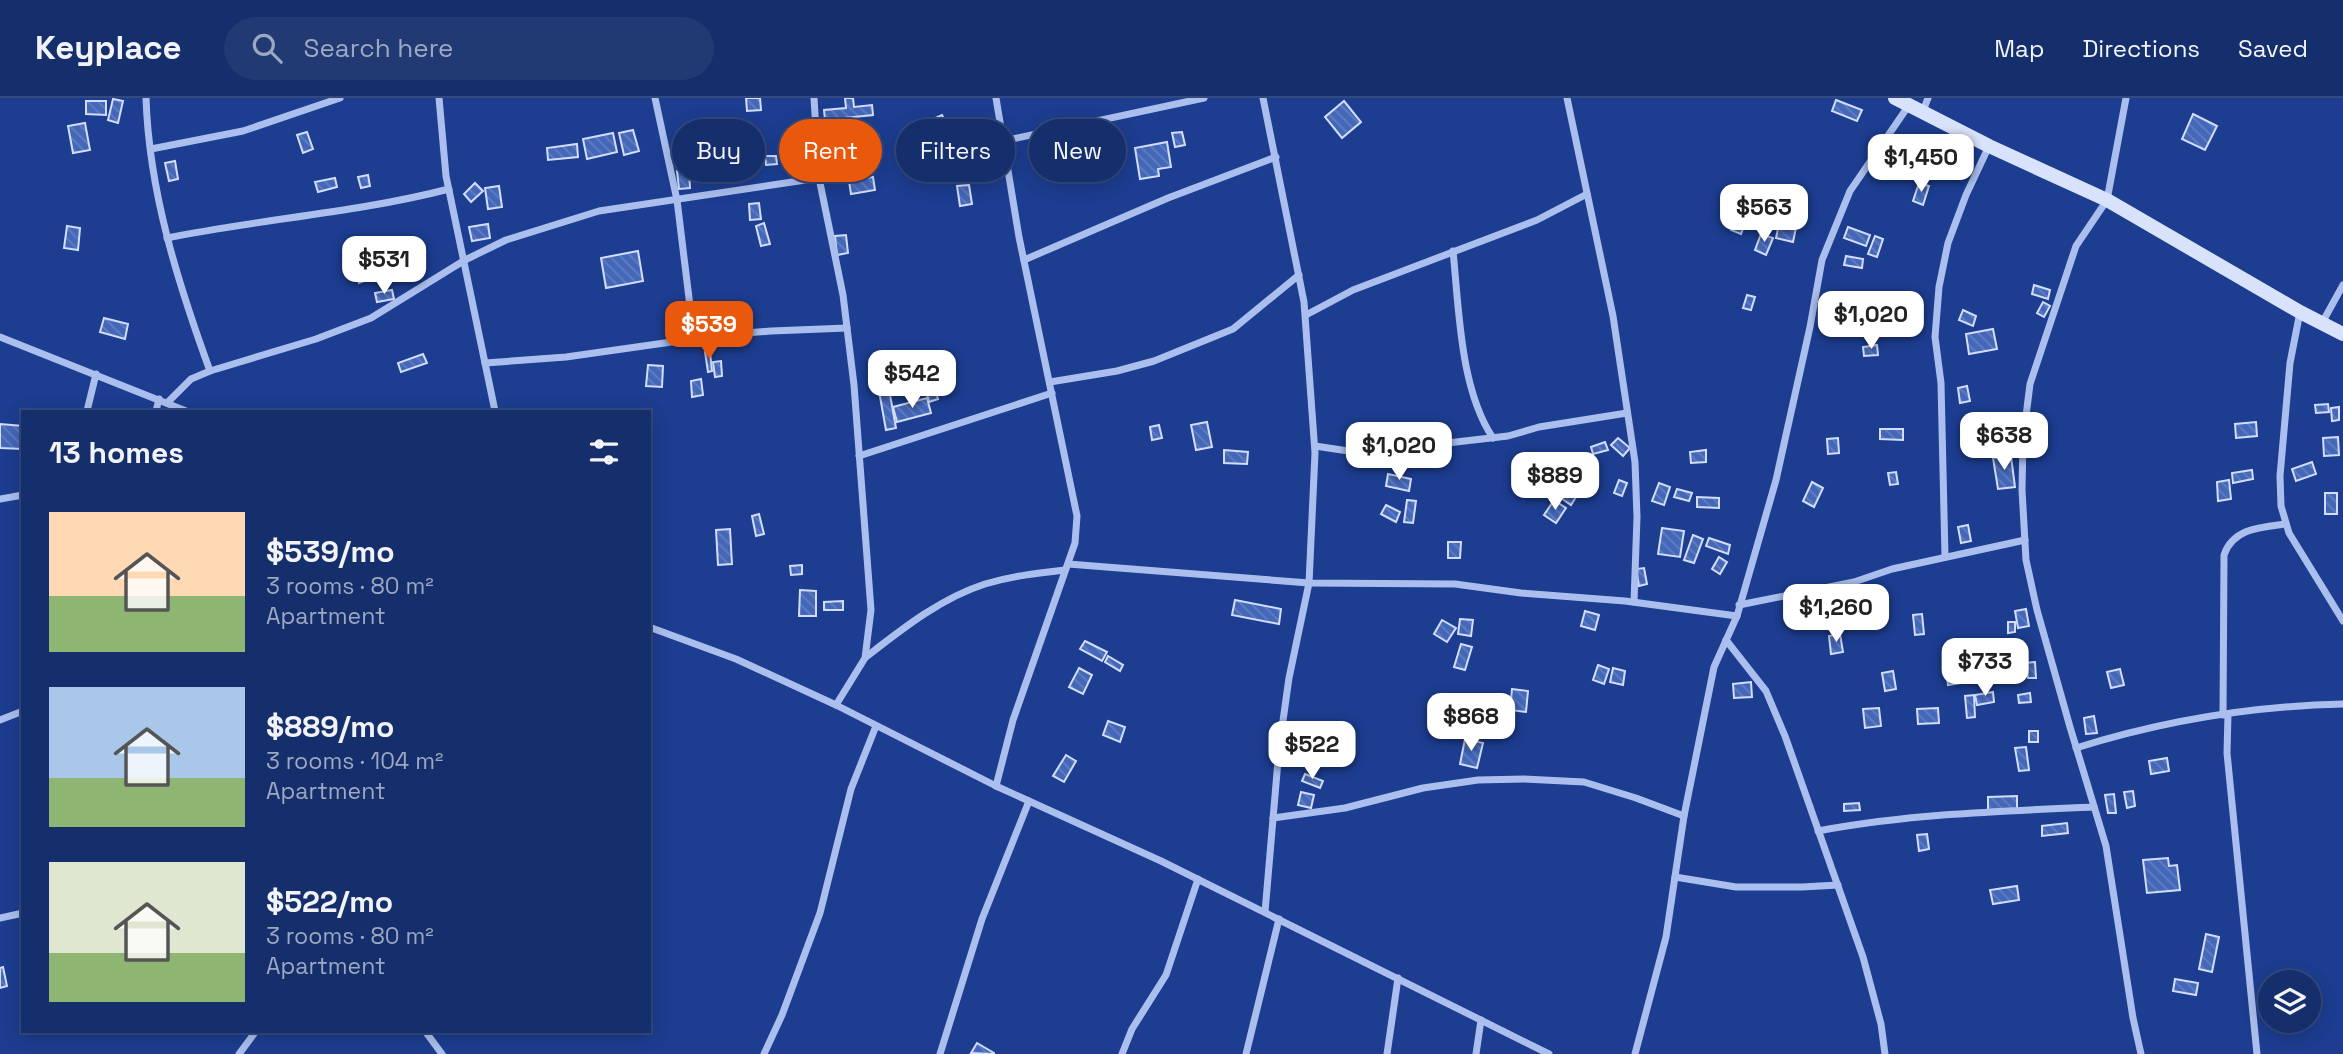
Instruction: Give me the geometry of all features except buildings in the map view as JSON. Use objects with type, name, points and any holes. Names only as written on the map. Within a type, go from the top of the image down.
[{"type":"street","points":[[146,98],[151,149],[167,239],[186,306],[211,371]]},
{"type":"street","points":[[151,149],[243,131],[340,98]]},
{"type":"street","points":[[439,98],[449,189],[495,410]]},
{"type":"street","points":[[655,98],[677,200],[694,339]]},
{"type":"street","points":[[814,98],[815,119]]},
{"type":"street","points":[[996,98],[999,119]]},
{"type":"street","points":[[1015,138],[1204,98]]},
{"type":"street","points":[[1263,98],[1306,315],[1315,446],[1309,583],[1289,678],[1279,749],[1265,912]]},
{"type":"street","points":[[1567,98],[1613,316],[1635,462],[1637,517],[1633,602]]},
{"type":"street","points":[[1895,98],[1920,105],[1989,146],[2107,200],[2300,312],[2343,334]]},
{"type":"street","points":[[2126,98],[2107,200],[2076,246],[2030,384],[2022,440],[2022,490],[2026,560],[2037,610],[2106,846],[2141,1054]]},
{"type":"street","points":[[1635,1054],[1667,937],[1684,816],[1714,667],[1737,616],[1776,480],[1822,260],[1850,191],[1920,105]]},
{"type":"street","points":[[1945,557],[1941,383],[1935,337],[1939,287],[1965,195],[1989,146]]},
{"type":"street","points":[[1024,260],[1168,198],[1276,157]]},
{"type":"street","points":[[168,402],[191,379],[316,340],[371,318],[465,260],[506,240],[599,211],[793,182]]},
{"type":"street","points":[[820,182],[843,295],[854,385],[871,610],[865,657]]},
{"type":"street","points":[[996,786],[1013,720],[1076,543],[1076,516],[1010,182]]},
{"type":"street","points":[[167,239],[222,227],[388,204],[449,189]]},
{"type":"street","points":[[1306,315],[1353,290],[1537,220],[1587,194]]},
{"type":"street","points":[[1453,251],[1471,384],[1481,421],[1493,438]]},
{"type":"street","points":[[1049,382],[1117,371],[1154,361],[1233,329],[1299,275]]},
{"type":"street","points":[[2322,323],[2343,285]]},
{"type":"street","points":[[2300,312],[2290,363],[2280,476],[2281,506],[2288,533],[2343,621]]},
{"type":"street","points":[[485,363],[566,357],[771,331],[847,328]]},
{"type":"street","points":[[0,337],[184,410]]},
{"type":"street","points":[[87,410],[96,374]]},
{"type":"street","points":[[859,456],[1052,393]]},
{"type":"street","points":[[156,410],[159,399]]},
{"type":"street","points":[[1315,446],[1355,452],[1493,438],[1539,427],[1627,413]]},
{"type":"street","points":[[0,499],[21,495]]},
{"type":"street","points":[[2257,1054],[2227,753],[2224,555],[2227,545],[2239,534],[2286,524]]},
{"type":"street","points":[[1739,605],[1854,582],[1892,569],[2025,540]]},
{"type":"street","points":[[836,705],[865,657],[935,607],[983,585],[1066,567],[1309,583],[1455,584],[1521,593],[1633,602],[1737,616]]},
{"type":"street","points":[[651,628],[736,659],[836,705],[996,786],[1198,879],[1549,1054]]},
{"type":"street","points":[[1726,640],[1766,691],[1863,957],[1881,1024],[1885,1054]]},
{"type":"street","points":[[2076,748],[2122,733],[2226,714],[2343,704]]},
{"type":"street","points":[[0,719],[21,712]]},
{"type":"street","points":[[764,1054],[782,1015],[820,913],[851,789],[876,726]]},
{"type":"street","points":[[1273,818],[1357,805],[1423,788],[1478,780],[1524,779],[1584,782],[1684,816]]},
{"type":"street","points":[[940,1054],[982,919],[1029,801]]},
{"type":"street","points":[[1818,831],[1949,813],[2094,807]]},
{"type":"street","points":[[1675,877],[1736,887],[1838,885]]},
{"type":"street","points":[[1122,1054],[1132,1029],[1166,975],[1198,879]]},
{"type":"street","points":[[0,918],[21,913]]},
{"type":"street","points":[[1246,1054],[1279,919]]},
{"type":"street","points":[[1387,1054],[1398,978]]},
{"type":"street","points":[[1476,1054],[1480,1020]]},
{"type":"street","points":[[239,1054],[255,1033]]},
{"type":"street","points":[[426,1033],[442,1054]]}]
